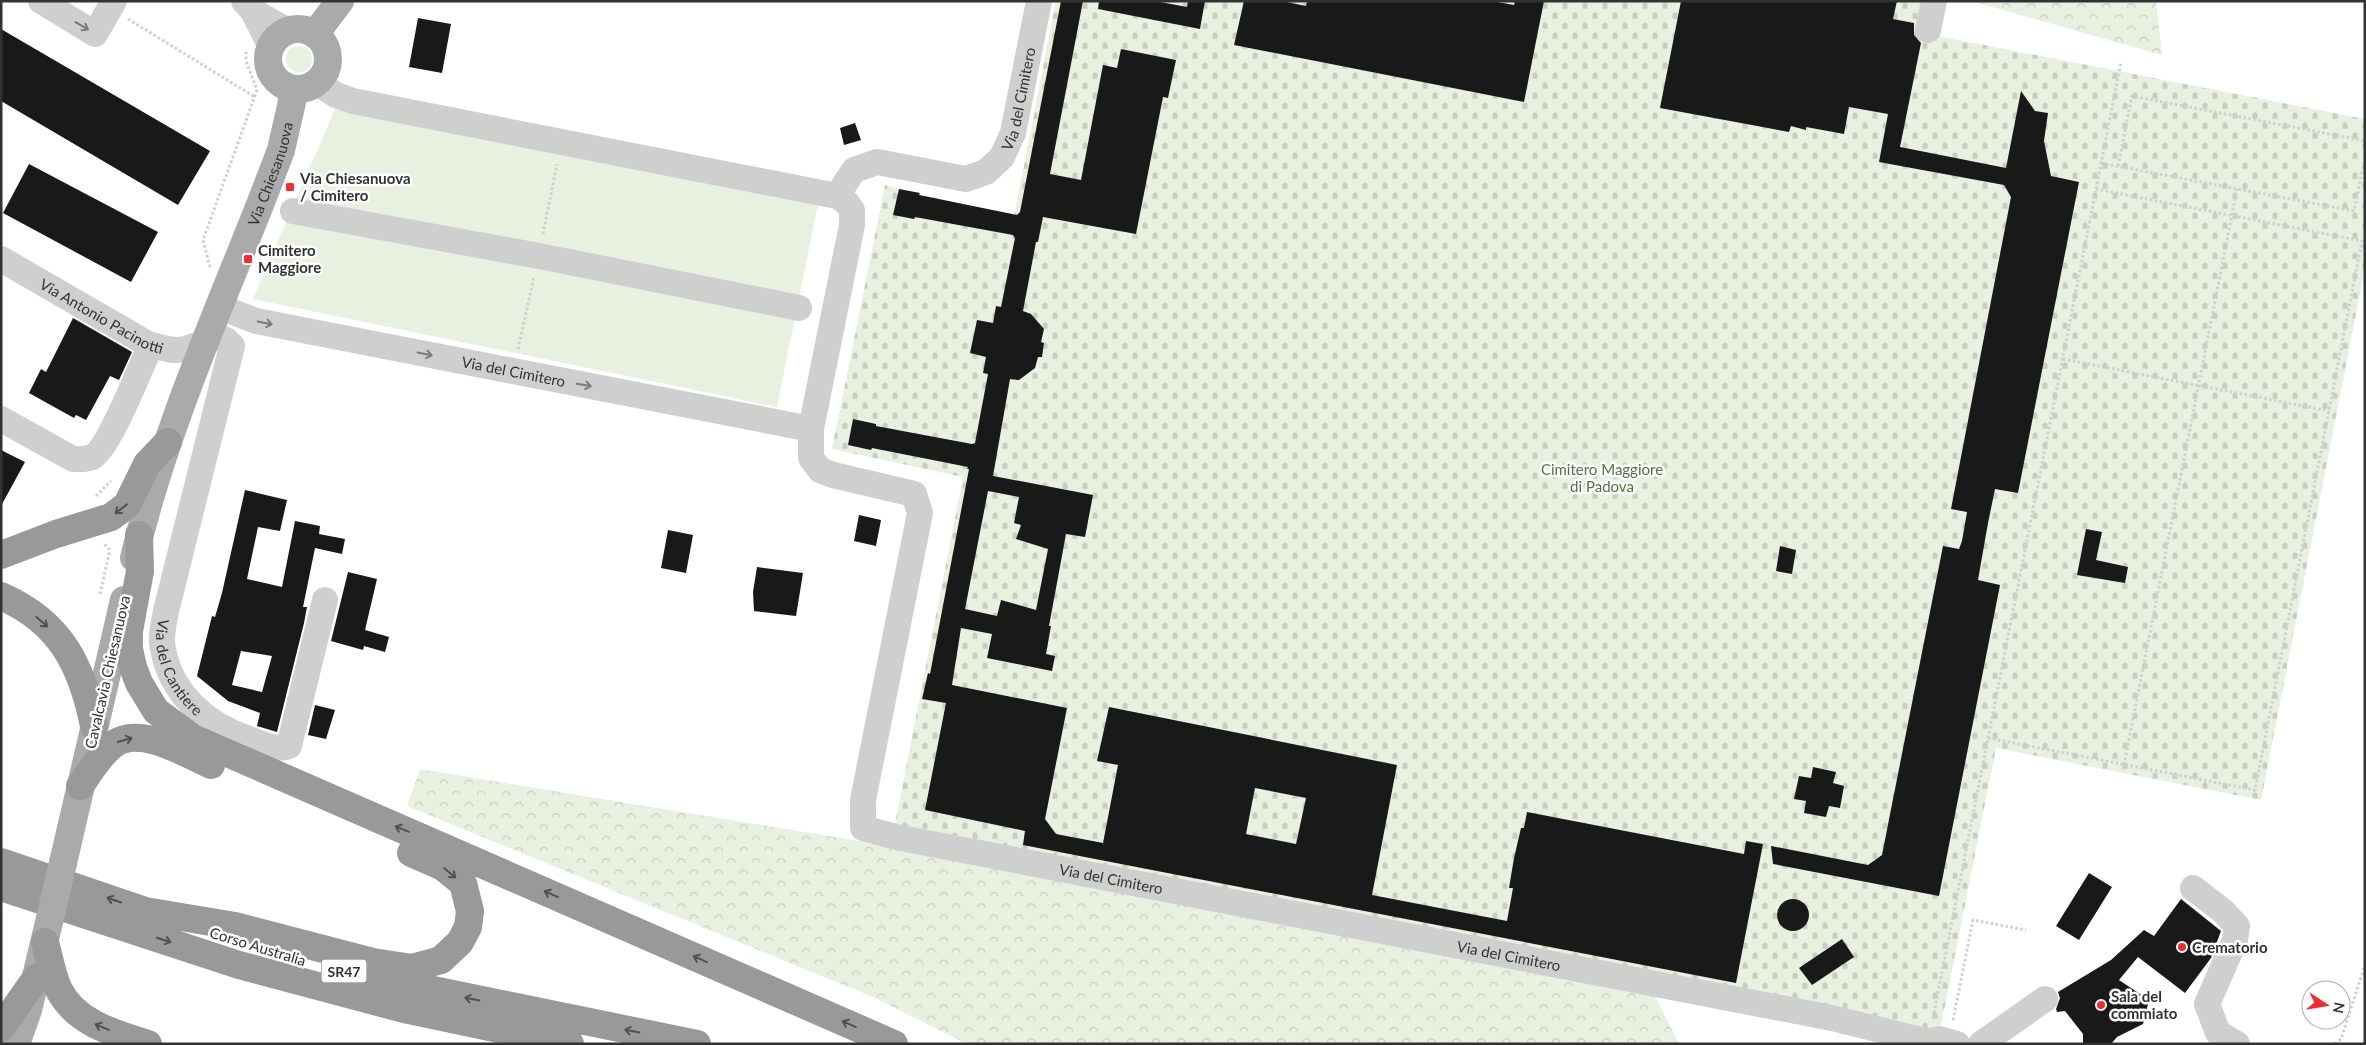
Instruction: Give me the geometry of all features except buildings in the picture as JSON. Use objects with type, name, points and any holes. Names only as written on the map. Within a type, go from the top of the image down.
[{"type":"highway","points":[[1,555],[111,517],[127,505],[147,464],[168,442]]},
{"type":"highway","points":[[139,535],[140,571],[129,632],[129,649],[133,667],[139,683],[156,710],[193,738],[894,1044]]},
{"type":"highway","points":[[1,596],[14,602],[39,619],[56,636],[82,675],[94,726]]},
{"type":"highway","points":[[80,786],[96,763],[114,743],[130,738],[149,738],[443,867],[463,883],[470,911],[468,926],[460,942],[441,960],[412,968],[373,962],[235,926],[145,911]]},
{"type":"highway","name":"Corso Australia","points":[[1,862],[145,911],[339,970],[431,991],[697,1044]]},
{"type":"highway","name":"Corso Australia","points":[[1,887],[239,965],[404,1009],[570,1044]]},
{"type":"highway","points":[[45,942],[57,987],[68,1005],[87,1021],[148,1044]]},
{"type":"highway","points":[[239,965],[357,1015],[477,1044]]},
{"type":"highway","points":[[1,1028],[9,1020],[36,978]]},
{"type":"main road","points":[[305,86],[276,80],[268,64],[268,41],[306,30],[315,34],[340,1]]},
{"type":"main road","name":"Via Chiesanuova","points":[[208,337],[281,150],[290,115],[305,86],[328,67],[327,49],[315,34]]},
{"type":"main road","name":"Cavalcavia Chiesanuova","points":[[16,1044],[28,1010],[45,942],[139,535],[168,442],[208,337]]},
{"type":"main road","name":"Cavalcavia Chiesanuova","points":[[24,1044],[28,1010]]},
{"type":"street","points":[[41,1],[95,34],[112,4]]},
{"type":"street","name":"Via del Cimitero","points":[[1039,1],[1013,133],[1002,157],[986,172],[966,178],[877,162],[854,170],[837,196],[846,202],[852,210],[852,225],[811,430],[812,458],[820,470],[833,475],[914,494],[920,513],[863,800],[863,828],[896,837],[1832,1018],[1940,1042]]},
{"type":"street","points":[[1928,30],[1934,1]]},
{"type":"street","points":[[248,6],[268,41]]},
{"type":"street","points":[[305,86],[353,101],[837,196]]},
{"type":"street","points":[[293,211],[538,256],[799,308]]},
{"type":"street","name":"Via Antonio Pacinotti","points":[[1,259],[148,344],[173,352],[190,349],[208,337]]},
{"type":"street","name":"Via del Cimitero","points":[[220,307],[256,321],[811,430]]},
{"type":"street","name":"Via del Cantiere","points":[[208,337],[226,340],[232,346],[166,611],[162,648],[173,679],[191,704],[209,721],[232,734],[264,745],[281,749],[289,746],[325,600]]},
{"type":"street","points":[[1,419],[73,459],[83,460],[93,457],[99,452],[119,416],[147,354],[148,344]]},
{"type":"street","points":[[2193,888],[2224,912],[2237,926],[2234,940],[2208,1004],[2218,1033],[2238,1044]]},
{"type":"street","points":[[1980,1044],[2045,999]]},
{"type":"street","points":[[1832,1018],[1856,1044]]},
{"type":"path","points":[[112,4],[255,97]]},
{"type":"path","points":[[206,275],[210,266],[203,240],[257,90],[246,61],[268,41]]},
{"type":"path","points":[[1940,1042],[1988,738],[2121,62]]},
{"type":"path","points":[[2118,166],[2132,96],[2365,141]]},
{"type":"path","points":[[2101,163],[2354,211],[2365,158]]},
{"type":"path","points":[[1988,738],[2255,790],[2362,241],[2096,189]]},
{"type":"path","points":[[2124,765],[2237,189]]},
{"type":"path","points":[[2063,359],[2329,411]]},
{"type":"path","points":[[98,603],[109,554],[109,549],[100,542]]},
{"type":"path","points":[[1940,1042],[1953,1020],[1974,920],[2026,930]]},
{"type":"path","points":[[2336,1044],[2341,1039],[2365,965]]},
{"type":"green space","name":"Cimitero Maggiore di Padova","points":[[1056,1],[1923,1],[1917,32],[2365,119],[2365,268],[2261,800],[1996,748],[1940,1031],[895,824],[963,477],[832,449],[885,185],[1014,217]]},
{"type":"green space","points":[[2156,1],[2162,55],[1975,2]]},
{"type":"green space","points":[[299,46],[308,50],[312,59],[308,68],[299,72],[290,68],[286,59],[290,50]]},
{"type":"green space","points":[[336,107],[818,204],[777,407],[253,299]]},
{"type":"green space","points":[[420,769],[853,840],[1654,994],[1679,1044],[967,1044],[873,997],[407,806]]},
{"type":"place","name":"Via Chiesanuova / Cimitero","points":[[290,187]]},
{"type":"place","name":"Cimitero Maggiore","points":[[248,259]]},
{"type":"place","name":"Crematorio","points":[[2182,947]]},
{"type":"place","name":"Sala del commiato","points":[[2101,1005]]}]
